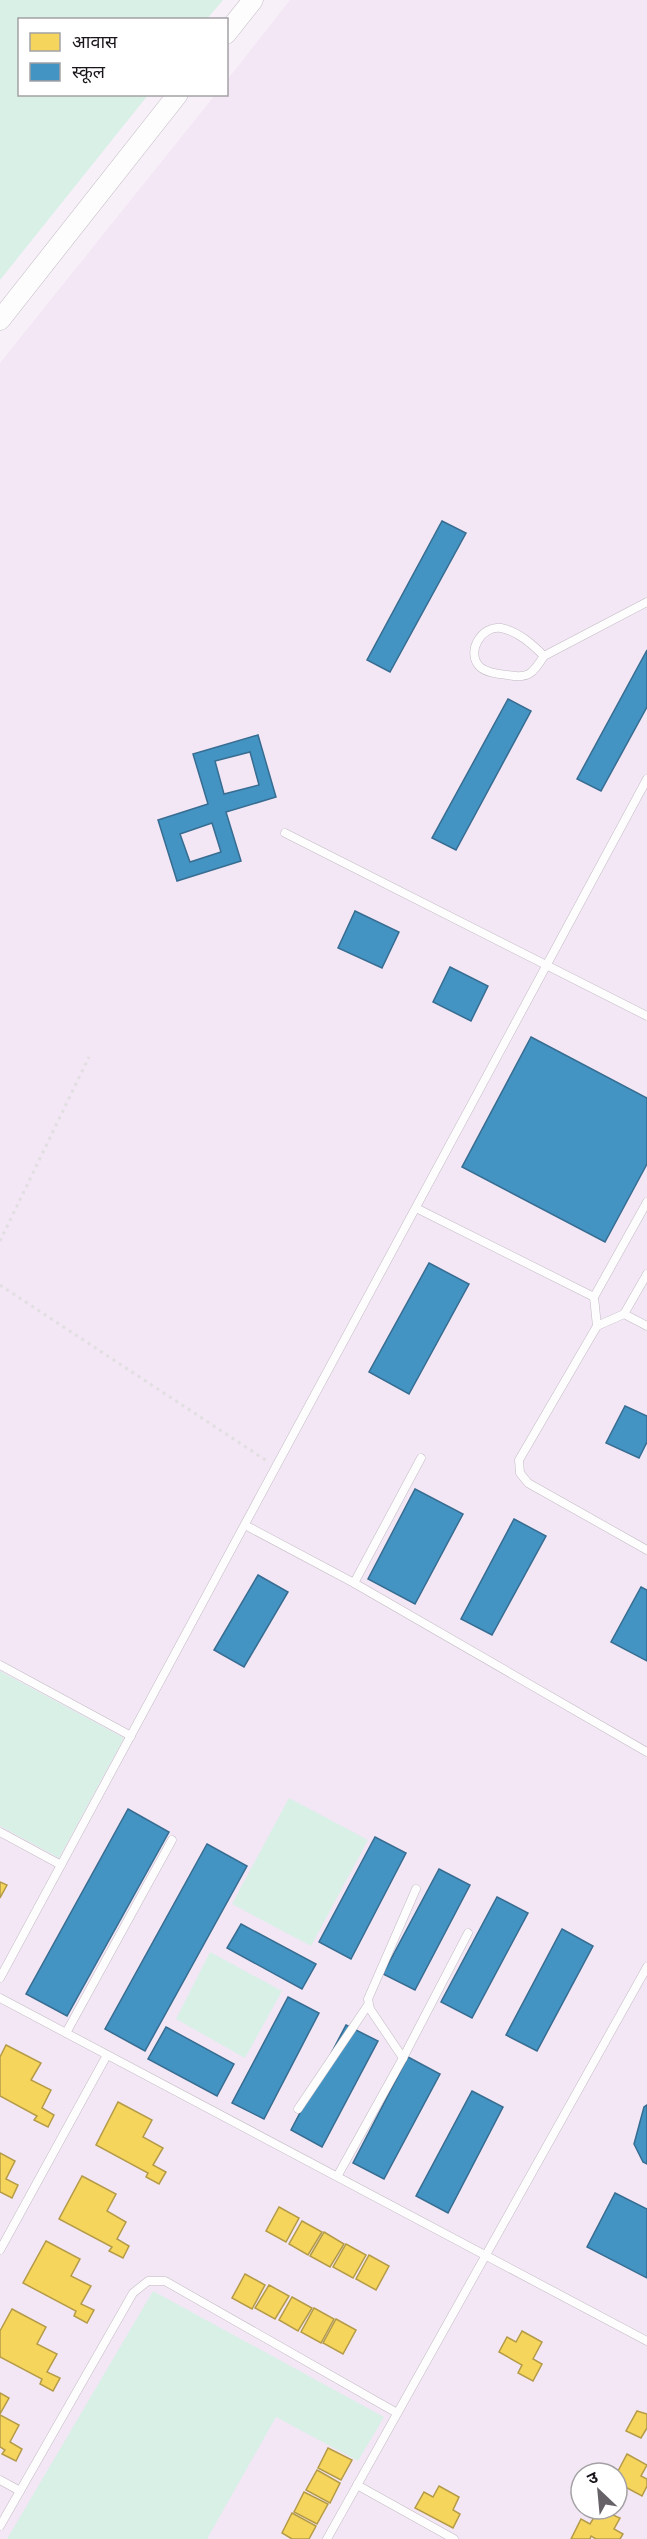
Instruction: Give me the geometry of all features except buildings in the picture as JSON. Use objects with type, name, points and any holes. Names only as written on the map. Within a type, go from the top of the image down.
[{"type":"street","points":[[228,31],[253,0]]},
{"type":"street","points":[[0,320],[176,96]]},
{"type":"lane","points":[[544,656],[522,638],[504,629],[494,628],[479,638],[474,649],[475,660],[481,668],[490,673],[519,678],[533,672],[544,656],[647,602]]},
{"type":"lane","points":[[0,1978],[647,779]]},
{"type":"lane","points":[[285,833],[647,1016]]},
{"type":"lane","points":[[597,1326],[594,1297],[647,1202]]},
{"type":"lane","points":[[416,1208],[594,1297]]},
{"type":"lane","points":[[647,1274],[624,1314],[597,1326],[519,1460],[520,1473],[528,1483],[647,1550]]},
{"type":"lane","points":[[624,1314],[647,1326]]},
{"type":"lane","points":[[354,1583],[421,1458]]},
{"type":"lane","points":[[245,1525],[354,1583],[647,1752]]},
{"type":"lane","points":[[0,1665],[131,1736]]},
{"type":"lane","points":[[0,1832],[61,1865]]},
{"type":"lane","points":[[66,2033],[172,1840]]},
{"type":"lane","points":[[298,2109],[368,2005],[370,1994],[416,1889]]},
{"type":"lane","points":[[338,2175],[403,2058],[468,1933]]},
{"type":"lane","points":[[327,2539],[647,1967]]},
{"type":"lane","points":[[0,1998],[338,2175],[647,2341]]},
{"type":"lane","points":[[368,2005],[403,2058]]},
{"type":"lane","points":[[0,2250],[107,2055]]},
{"type":"lane","points":[[0,2526],[133,2293],[148,2281],[165,2281],[397,2413]]},
{"type":"lane","points":[[0,2480],[20,2492]]},
{"type":"lane","points":[[357,2486],[453,2539]]},
{"type":"path","points":[[0,1241],[88,1057]]},
{"type":"path","points":[[0,1285],[276,1467]]},
{"type":"shaded area","points":[[290,0],[647,0],[647,2539],[0,2539],[0,363],[214,96],[228,96],[228,79]]},
{"type":"green space","points":[[0,0],[223,0],[208,18],[18,18],[18,96],[147,96],[0,280]]},
{"type":"green space","points":[[0,1671],[124,1738],[59,1858],[0,1826]]},
{"type":"green space","points":[[289,1798],[368,1840],[311,1946],[232,1904]]},
{"type":"green space","points":[[210,1952],[282,1991],[245,2058],[176,2019]]},
{"type":"green space","points":[[153,2291],[384,2417],[358,2461],[276,2417],[207,2539],[7,2539]]}]
